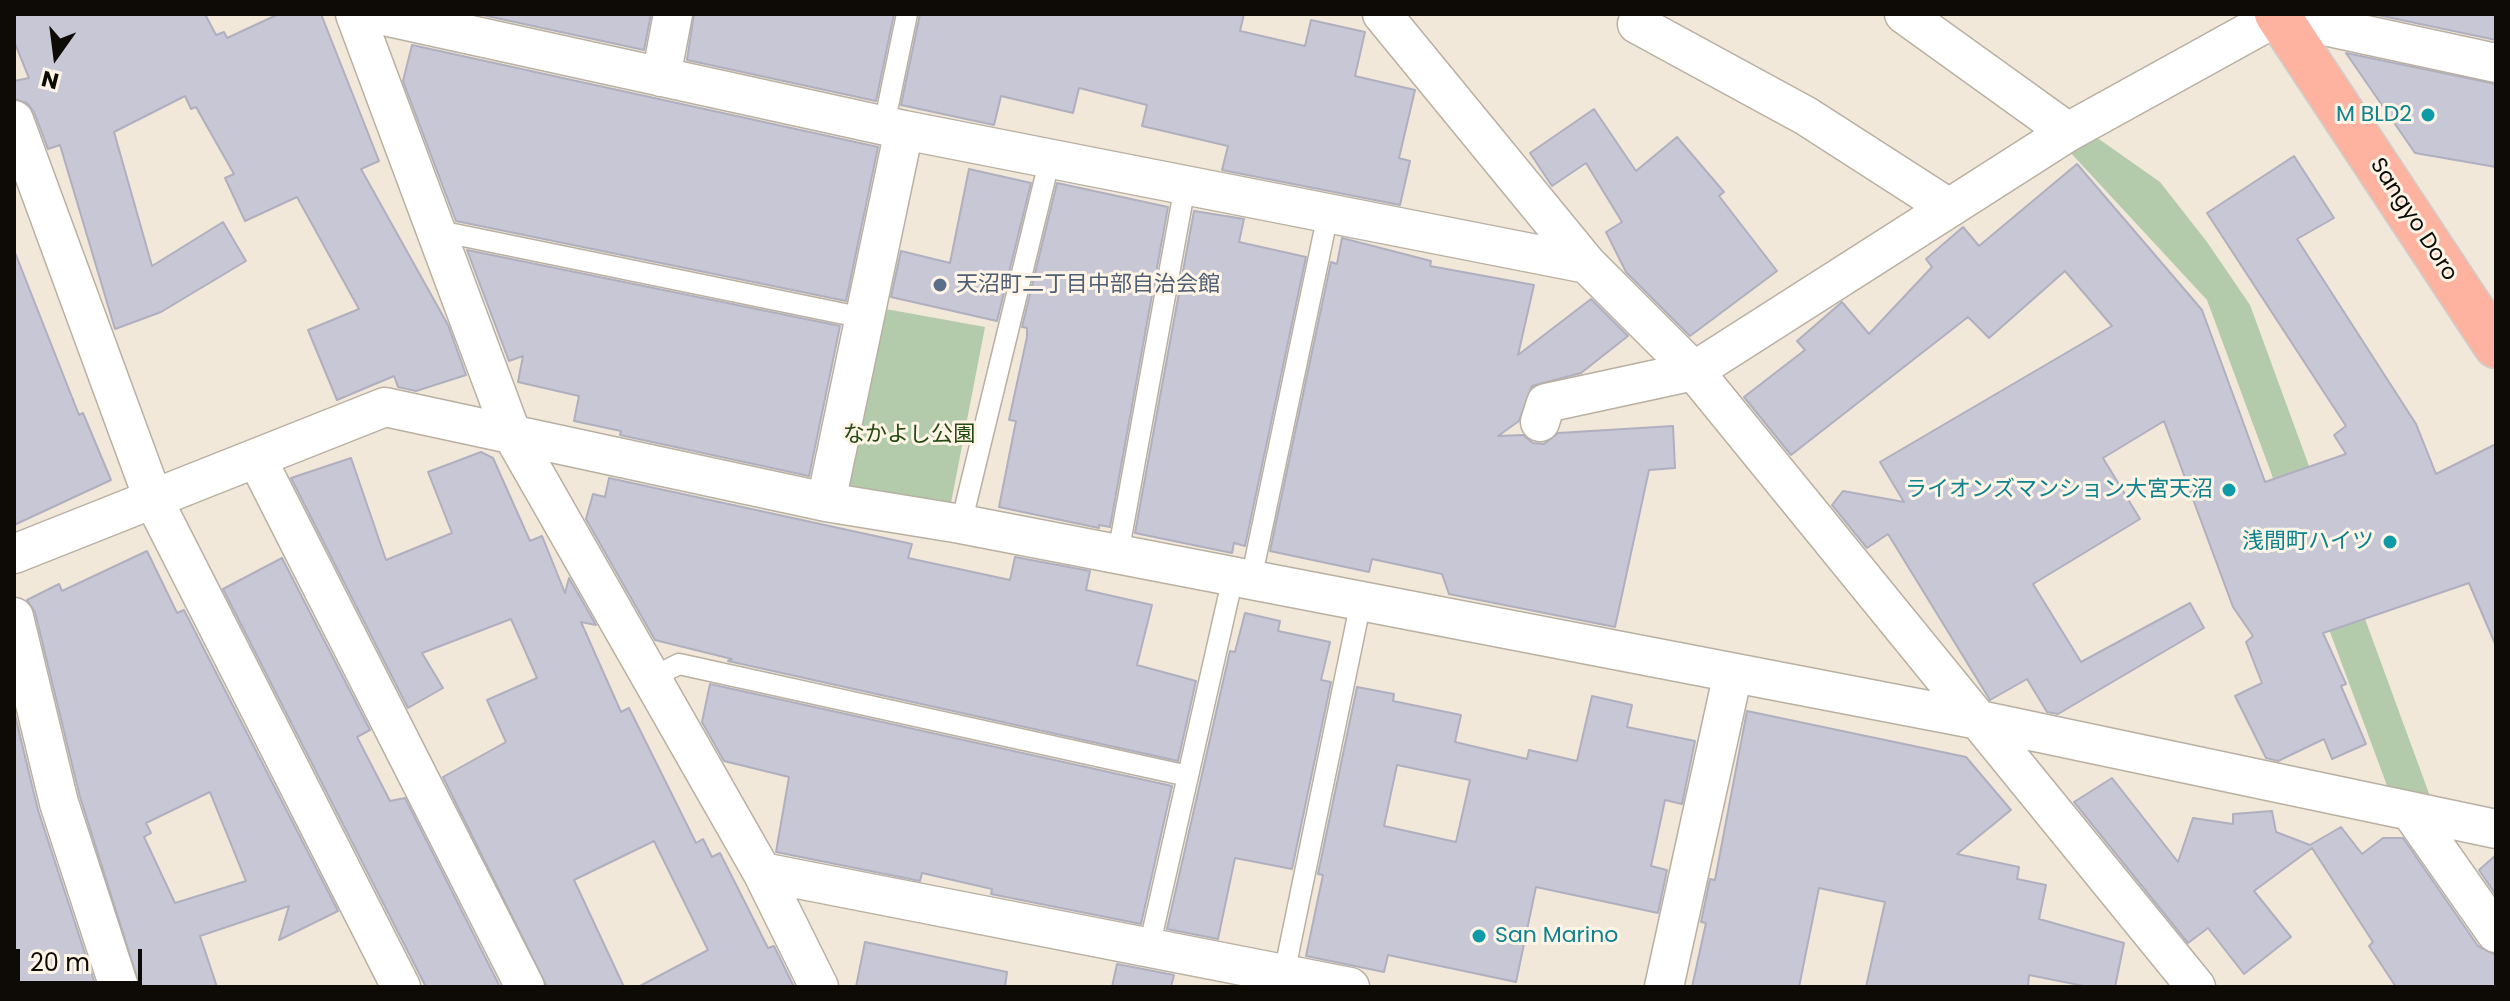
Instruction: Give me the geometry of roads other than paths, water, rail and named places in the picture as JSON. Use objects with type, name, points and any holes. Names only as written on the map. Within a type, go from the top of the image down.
[{"type":"main road","name":"Sangyo Doro","points":[[2278,15],[2496,346]]},
{"type":"street","points":[[355,14],[511,432],[762,872],[819,987]]},
{"type":"street","points":[[375,14],[894,127],[1587,264]]},
{"type":"street","points":[[661,77],[673,14]]},
{"type":"street","points":[[1382,14],[1587,264],[1694,371],[2196,987]]},
{"type":"street","points":[[1904,14],[2068,132]]},
{"type":"street","points":[[1540,422],[1546,403],[1694,371],[2068,132],[2278,15],[2496,63]]},
{"type":"street","points":[[1637,24],[1806,116],[1949,208]]},
{"type":"street","points":[[14,120],[154,501],[401,987]]},
{"type":"street","points":[[826,502],[864,318],[894,127]]},
{"type":"street","points":[[14,554],[385,407],[826,502],[961,524],[1979,720],[2496,829]]},
{"type":"street","points":[[257,459],[525,987]]},
{"type":"street","points":[[14,617],[59,803],[119,987]]},
{"type":"street","points":[[1664,987],[1733,673]]},
{"type":"street","points":[[2411,812],[2496,933]]},
{"type":"street","points":[[762,872],[1350,987]]},
{"type":"lane","points":[[894,127],[907,14]]},
{"type":"lane","points":[[961,524],[1050,158]]},
{"type":"lane","points":[[1118,554],[1185,186]]},
{"type":"lane","points":[[1149,948],[1188,776],[1242,578],[1328,214]]},
{"type":"lane","points":[[434,230],[864,318]]},
{"type":"lane","points":[[1284,974],[1361,601]]},
{"type":"lane","points":[[651,678],[679,664],[1188,776]]},
{"type":"place","name":"M BLD2","points":[[2428,115]]},
{"type":"place","name":"天沼町二丁目中部自治会館","points":[[940,285]]},
{"type":"place","name":"ライオンズマンション大宮天沼","points":[[2229,490]]},
{"type":"place","name":"浅間町ハイツ","points":[[2390,542]]},
{"type":"place","name":"San Marino","points":[[1479,936]]},
{"type":"park label","name":"なかよし公園","points":[[909,435]]}]
